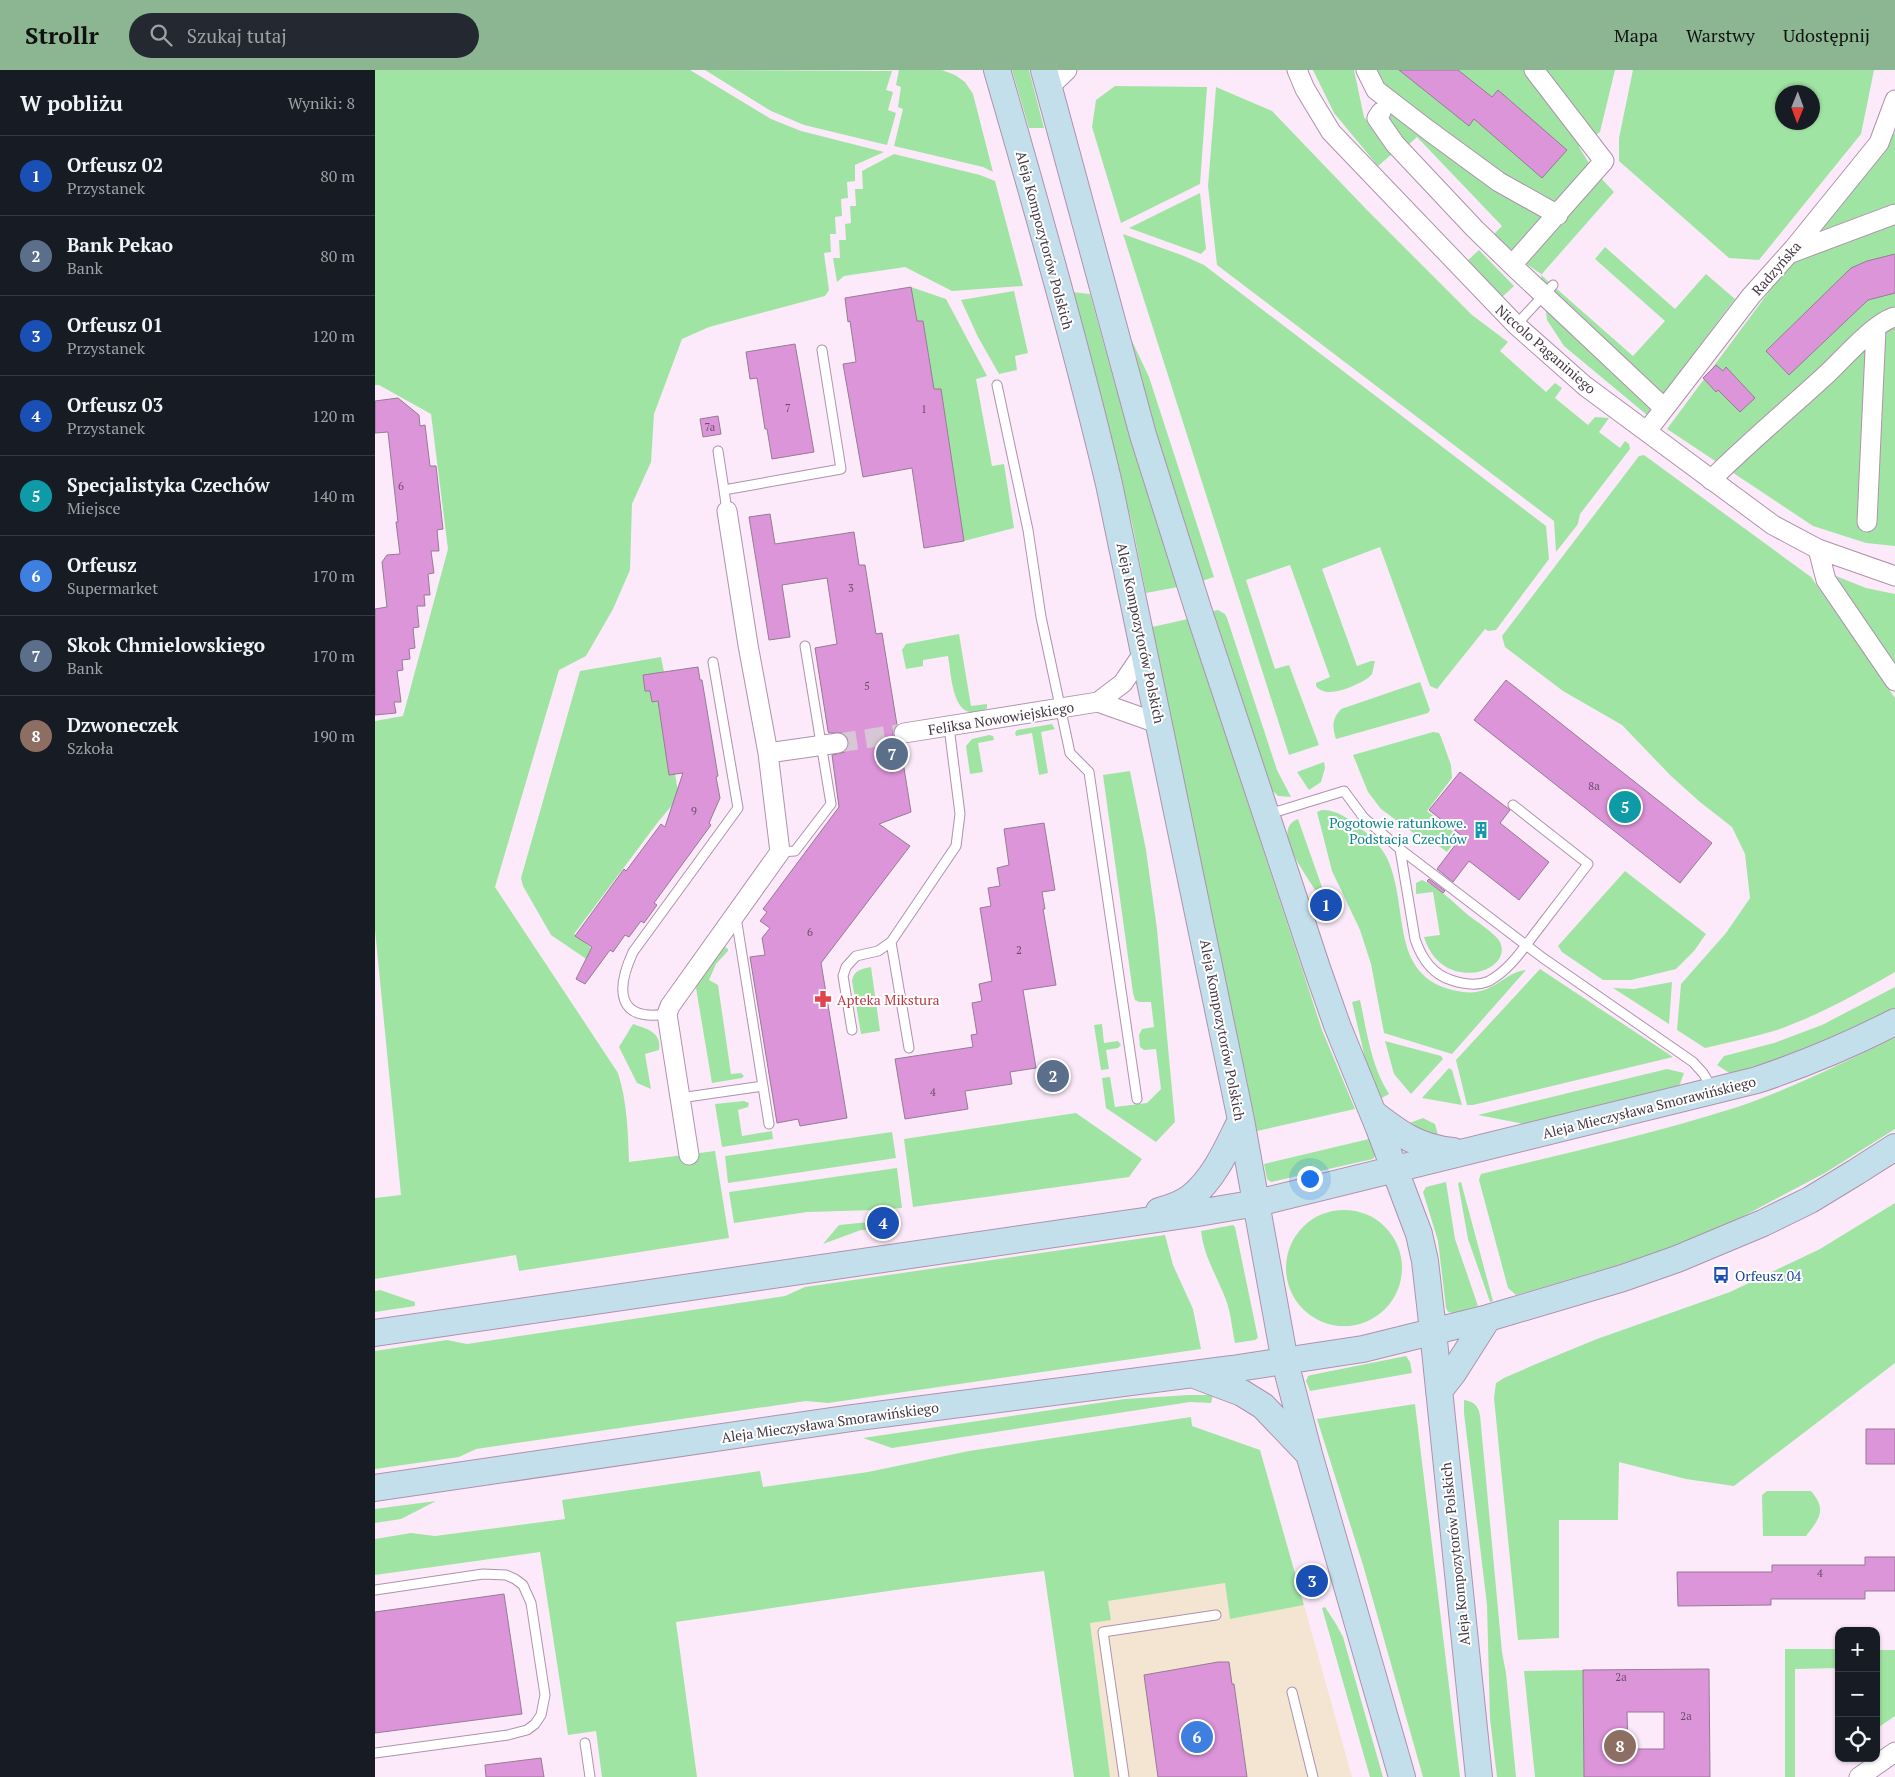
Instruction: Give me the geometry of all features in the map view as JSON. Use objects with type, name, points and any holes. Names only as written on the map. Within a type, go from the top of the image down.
[{"type":"street","name":"Aleja Kompozytorów Polskich","points":[[997,70],[1058,288],[1109,484],[1241,1120],[1285,1362]]},
{"type":"street","name":"Niccolo Paganiniego","points":[[1297,70],[1318,112],[1331,132],[1516,325],[1585,386],[1773,525],[1818,549],[1895,576]]},
{"type":"street","points":[[1366,70],[1376,90],[1428,130],[1499,182],[1558,215]]},
{"type":"street","points":[[1512,265],[1604,162],[1534,70]]},
{"type":"street","points":[[1053,76],[1061,129],[1152,463],[1198,609],[1324,987],[1395,1168]]},
{"type":"street","name":"Radzyńska","points":[[1647,431],[1751,296],[1790,253],[1879,143],[1895,101]]},
{"type":"street","points":[[1381,112],[1377,118],[1395,144],[1487,241],[1512,265],[1548,290],[1664,408]]},
{"type":"street","points":[[1790,253],[1895,214]]},
{"type":"street","points":[[1711,480],[1735,456],[1876,329],[1890,318],[1895,317]]},
{"type":"street","points":[[1867,522],[1876,329]]},
{"type":"street","points":[[689,1155],[667,1014],[670,1006],[780,852],[768,753],[748,645],[727,511]]},
{"type":"street","points":[[1818,549],[1826,580],[1895,681]]},
{"type":"street","name":"Niccolo Paganiniego","points":[[1853,562],[1895,562]]},
{"type":"street","name":"Feliksa Nowowiejskiego","points":[[904,734],[1098,702],[1123,682],[1144,652]]},
{"type":"street","points":[[1098,702],[1160,724]]},
{"type":"street","points":[[768,753],[830,744]]},
{"type":"street","name":"Aleja Mieczysława Smorawińskiego","points":[[1257,1202],[1757,1080],[1805,1064],[1857,1042],[1895,1022]]},
{"type":"street","points":[[1372,1113],[1401,1134],[1419,1144],[1447,1151],[1464,1152]]},
{"type":"street","points":[[1131,1222],[1175,1206],[1190,1198],[1204,1184],[1227,1148],[1241,1120]]},
{"type":"street","points":[[1433,1331],[1488,1318],[1623,1278],[1725,1240],[1809,1200],[1895,1146]]},
{"type":"street","name":"Aleja Kompozytorów Polskich","points":[[1395,1168],[1419,1234],[1425,1261],[1479,1777]]},
{"type":"street","points":[[375,1333],[815,1270],[1192,1214],[1257,1202]]},
{"type":"street","points":[[1439,1391],[1453,1373],[1488,1318]]},
{"type":"street","name":"Aleja Mieczysława Smorawińskiego","points":[[375,1488],[852,1418],[1285,1362],[1363,1350],[1433,1331]]},
{"type":"street","points":[[1285,1362],[1309,1454],[1402,1777]]},
{"type":"street","points":[[1191,1375],[1242,1393],[1263,1406],[1309,1454]]},
{"type":"street","points":[[1859,1777],[1895,1752]]},
{"type":"lane","points":[[1516,325],[1548,290]]},
{"type":"lane","points":[[724,490],[841,469],[822,350]]},
{"type":"lane","points":[[997,385],[1027,530],[1041,617],[1070,753],[1089,772],[1137,1099]]},
{"type":"lane","points":[[718,451],[727,511]]},
{"type":"lane","points":[[780,852],[795,851],[831,804],[830,744],[805,646]]},
{"type":"lane","points":[[667,1014],[653,1016],[639,1014],[631,1009],[626,1004],[623,995],[624,976],[633,952],[738,808],[713,662]]},
{"type":"lane","points":[[852,1030],[843,976],[846,967],[856,956],[879,951],[891,942],[956,846],[960,814],[949,727]]},
{"type":"lane","points":[[1267,815],[1344,790],[1364,818],[1400,849],[1526,945],[1693,1062],[1703,1073],[1714,1092]]},
{"type":"lane","points":[[1400,849],[1417,944],[1425,962],[1447,979],[1459,983],[1474,984],[1488,981],[1510,965],[1588,864],[1513,805]]},
{"type":"lane","points":[[736,914],[769,1124]]},
{"type":"lane","points":[[891,942],[909,1048]]},
{"type":"lane","points":[[680,1098],[763,1086]]},
{"type":"lane","points":[[375,1590],[483,1574],[506,1575],[515,1579],[523,1585],[531,1602],[545,1696],[541,1715],[535,1724],[527,1730],[508,1735],[375,1754]]},
{"type":"lane","points":[[1124,1777],[1103,1632],[1216,1615]]},
{"type":"lane","points":[[1292,1692],[1313,1777]]},
{"type":"lane","points":[[585,1743],[590,1777]]},
{"type":"shaded area","points":[[1225,1583],[1230,1619],[1304,1605],[1352,1777],[1110,1777],[1090,1622],[1111,1619],[1108,1601]]},
{"type":"green space","points":[[375,70],[690,70],[771,119],[801,131],[884,152],[855,165],[855,181],[847,182],[848,198],[841,199],[842,216],[835,217],[836,234],[830,234],[831,252],[824,253],[829,290],[825,296],[709,327],[682,339],[654,414],[651,462],[632,504],[630,570],[613,609],[586,656],[559,670],[495,887],[618,1073],[625,1106],[629,1162],[715,1151],[729,1238],[519,1271],[516,1255],[375,1279],[375,1198],[401,1195],[375,930],[375,721],[403,716],[448,549],[431,414],[379,385],[375,385]]},
{"type":"green space","points":[[705,70],[892,71],[886,90],[893,92],[888,110],[896,113],[887,145],[804,125],[771,111]]},
{"type":"green space","points":[[899,70],[942,70],[955,75],[965,82],[973,94],[993,172],[983,167],[894,146],[903,109],[898,107],[901,87],[896,85]]},
{"type":"green space","points":[[1012,70],[1029,70],[1044,128],[1029,128]]},
{"type":"green space","points":[[1313,70],[1354,70],[1364,117],[1392,154],[1378,166],[1334,113]]},
{"type":"green space","points":[[1372,70],[1615,70],[1600,132],[1579,147],[1592,168],[1557,207],[1506,180],[1392,95]]},
{"type":"green space","points":[[1633,70],[1874,70],[1861,134],[1759,260],[1729,258],[1619,161],[1619,138]]},
{"type":"green space","points":[[1115,86],[1207,87],[1200,184],[1121,223],[1092,127],[1096,100]]},
{"type":"green space","points":[[1216,87],[1272,111],[1472,315],[1508,342],[1500,351],[1546,392],[1555,383],[1562,388],[1555,398],[1588,425],[1595,417],[1609,418],[1599,432],[1620,448],[1625,441],[1629,444],[1630,449],[1580,514],[1578,524],[1556,552],[1554,521],[1217,265],[1208,186]]},
{"type":"green space","points":[[1392,108],[1550,216],[1514,254],[1493,235],[1502,226],[1417,137],[1405,148],[1383,119]]},
{"type":"green space","points":[[1895,132],[1895,546],[1866,543],[1813,526],[1667,429],[1785,270]]},
{"type":"green space","points":[[894,154],[980,175],[995,181],[1023,286],[952,291],[905,267],[844,276],[837,282],[833,258],[840,258],[839,240],[846,240],[845,224],[851,223],[850,206],[856,206],[855,189],[863,189],[862,171]]},
{"type":"green space","points":[[1599,176],[1614,192],[1541,275],[1522,261]]},
{"type":"green space","points":[[1200,193],[1206,249],[1201,254],[1129,228]]},
{"type":"green space","points":[[1123,234],[1204,265],[1546,526],[1549,559],[1496,630],[1488,631],[1485,629],[1437,689],[1430,686],[1380,547],[1322,569],[1357,666],[1375,661],[1372,674],[1368,678],[1356,685],[1334,692],[1321,690],[1316,686],[1316,683],[1330,677],[1290,565],[1246,580],[1275,669],[1289,665],[1319,745],[1289,755]]},
{"type":"green space","points":[[1605,247],[1675,309],[1706,274],[1735,299],[1647,415],[1564,346],[1547,320],[1541,275],[1633,356],[1665,321],[1595,259]]},
{"type":"green space","points":[[1479,250],[1514,286],[1501,298],[1466,262]]},
{"type":"green space","points":[[911,287],[946,299],[987,376],[976,379],[992,466],[1004,464],[1014,528],[964,541],[941,389],[934,389],[923,321],[917,321]]},
{"type":"green space","points":[[1014,291],[1028,353],[1015,356],[1017,370],[999,374],[978,337],[961,300]]},
{"type":"green space","points":[[1072,292],[1090,294],[1116,388],[1178,587],[1146,593],[1132,523]]},
{"type":"green space","points":[[1131,339],[1149,377],[1214,577],[1202,581],[1152,426]]},
{"type":"green space","points":[[1644,455],[1811,577],[1895,698],[1895,972],[1837,1004],[1793,1024],[1768,1033],[1705,1048],[1677,1030],[1681,984],[1726,933],[1750,898],[1745,854],[1732,827],[1671,776],[1622,725],[1563,691],[1505,647],[1502,636],[1639,456]]},
{"type":"green space","points":[[1836,576],[1866,588],[1895,594],[1895,665]]},
{"type":"green space","points":[[1218,610],[1225,614],[1227,618],[1277,770],[1291,797],[1278,796],[1271,789],[1213,611]]},
{"type":"green space","points":[[1188,619],[1322,1030],[1355,1109],[1257,1131],[1152,627]]},
{"type":"green space","points":[[959,634],[971,706],[987,704],[987,708],[982,711],[968,712],[957,701],[948,656],[923,660],[923,666],[906,669],[902,650],[906,644]]},
{"type":"green space","points":[[661,657],[664,672],[643,675],[645,691],[650,691],[652,702],[660,701],[669,775],[675,774],[679,797],[574,934],[604,958],[598,967],[551,935],[523,886],[521,878],[580,671]]},
{"type":"green space","points":[[1420,682],[1430,710],[1428,713],[1336,739],[1334,723],[1341,709]]},
{"type":"green space","points":[[1052,724],[1055,729],[1041,732],[1048,773],[1039,775],[1032,733],[1016,736],[1015,733],[1017,730]]},
{"type":"green space","points":[[1433,732],[1439,733],[1441,737],[1451,765],[1452,778],[1427,811],[1459,836],[1447,852],[1431,840],[1423,840],[1381,809],[1368,792],[1353,755]]},
{"type":"green space","points":[[989,735],[993,736],[994,740],[978,743],[983,772],[970,774],[966,746],[972,739]]},
{"type":"green space","points":[[1324,762],[1325,768],[1321,782],[1309,790],[1297,772]]},
{"type":"green space","points":[[1130,771],[1146,850],[1157,929],[1175,1122],[1156,1142],[1106,1108],[1102,1078],[1110,1077],[1115,1107],[1147,1103],[1161,1089],[1156,1049],[1144,1050],[1140,1047],[1139,1035],[1142,1029],[1154,1027],[1151,1002],[1135,1000],[1133,993],[1103,775]]},
{"type":"green space","points":[[1322,810],[1342,815],[1371,837],[1385,854],[1394,878],[1405,940],[1411,958],[1422,974],[1439,985],[1463,992],[1473,992],[1482,991],[1511,975],[1526,970],[1452,1054],[1384,1033],[1371,964],[1360,930],[1332,871],[1317,812]]},
{"type":"green space","points":[[1298,819],[1323,890],[1316,892],[1299,865],[1289,843],[1287,833],[1290,825]]},
{"type":"green space","points":[[1625,871],[1706,934],[1694,951],[1676,969],[1631,980],[1603,980],[1562,952],[1558,946]]},
{"type":"green space","points":[[1422,880],[1440,891],[1498,939],[1501,953],[1497,962],[1487,969],[1474,972],[1460,972],[1445,966],[1433,955],[1424,937],[1440,935],[1433,892],[1416,894],[1416,883]]},
{"type":"green space","points":[[724,946],[728,951],[716,964],[709,980],[718,985],[731,1074],[741,1073],[744,1076],[742,1078],[712,1083],[696,988]]},
{"type":"green space","points":[[871,967],[880,1031],[861,1034],[852,981],[856,972]]},
{"type":"green space","points":[[1540,969],[1673,1057],[1467,1105],[1456,1060]]},
{"type":"green space","points":[[1672,982],[1669,1024],[1613,988],[1634,989]]},
{"type":"green space","points":[[1895,987],[1895,1008],[1830,1041],[1785,1059],[1731,1074],[1717,1065],[1724,1056],[1774,1043],[1822,1025]]},
{"type":"green space","points":[[1360,1000],[1374,1060],[1389,1094],[1380,1099],[1368,1071],[1352,1002]]},
{"type":"green space","points":[[633,1024],[652,1032],[658,1039],[659,1050],[645,1054],[651,1089],[637,1083],[619,1047]]},
{"type":"green space","points":[[1102,1024],[1104,1043],[1118,1041],[1121,1045],[1118,1048],[1106,1050],[1109,1069],[1101,1070],[1094,1025]]},
{"type":"green space","points":[[1895,1038],[1895,1129],[1825,1173],[1736,1220],[1676,1248],[1516,1295],[1508,1288],[1479,1180],[1481,1174],[1638,1135],[1731,1109],[1794,1085]]},
{"type":"green space","points":[[1385,1041],[1441,1056],[1443,1059],[1411,1094],[1394,1074]]},
{"type":"green space","points":[[1449,1068],[1452,1070],[1462,1105],[1422,1098]]},
{"type":"green space","points":[[1667,1069],[1684,1073],[1680,1084],[1675,1088],[1524,1124],[1478,1115]]},
{"type":"green space","points":[[744,1101],[749,1103],[748,1107],[738,1110],[742,1136],[772,1131],[773,1139],[722,1147],[715,1104]]},
{"type":"green space","points":[[1076,1113],[1142,1159],[1129,1177],[913,1207],[904,1139]]},
{"type":"green space","points":[[1423,1118],[1435,1124],[1439,1139],[1404,1125]]},
{"type":"green space","points":[[892,1132],[896,1158],[728,1183],[725,1156]]},
{"type":"green space","points":[[1369,1139],[1375,1156],[1373,1159],[1271,1182],[1267,1179],[1264,1164]]},
{"type":"green space","points":[[897,1168],[902,1208],[807,1212],[734,1223],[729,1192]]},
{"type":"green space","points":[[1446,1182],[1455,1239],[1478,1306],[1453,1313],[1448,1312],[1446,1308],[1438,1241],[1423,1192],[1426,1187]]},
{"type":"green space","points":[[1461,1182],[1493,1301],[1490,1302],[1468,1239],[1458,1183]]},
{"type":"green space","points":[[1895,1203],[1895,1363],[1734,1486],[1686,1479],[1619,1462],[1618,1520],[1559,1520],[1559,1638],[1518,1640],[1494,1398],[1496,1383],[1597,1339],[1730,1292],[1820,1249]]},
{"type":"green space","points":[[1344,1210],[1366,1215],[1385,1227],[1397,1246],[1402,1268],[1397,1290],[1385,1309],[1366,1321],[1344,1326],[1322,1321],[1303,1309],[1291,1290],[1286,1268],[1291,1246],[1303,1227],[1322,1215]]},
{"type":"green space","points":[[869,1222],[870,1230],[861,1230],[823,1244],[839,1225]]},
{"type":"green space","points":[[1233,1225],[1235,1227],[1258,1338],[1235,1343],[1228,1305],[1208,1258],[1201,1231]]},
{"type":"green space","points":[[1165,1235],[1173,1265],[1193,1309],[1201,1349],[828,1403],[806,1401],[476,1449],[459,1457],[375,1469],[375,1351],[447,1340],[467,1344],[785,1296],[805,1287]]},
{"type":"green space","points":[[380,1290],[415,1302],[415,1306],[375,1312],[375,1291]]},
{"type":"green space","points":[[1406,1356],[1410,1362],[1412,1373],[1310,1391],[1306,1381],[1308,1376],[1311,1375]]},
{"type":"green space","points":[[1213,1395],[1211,1403],[1190,1402],[892,1448],[863,1438],[1125,1399]]},
{"type":"green space","points":[[1464,1400],[1475,1404],[1480,1415],[1502,1652],[1506,1673],[1516,1777],[1497,1777],[1490,1719],[1487,1605]]},
{"type":"green space","points":[[1415,1404],[1460,1777],[1423,1777],[1363,1565],[1317,1419]]},
{"type":"green space","points":[[1191,1417],[1192,1426],[1260,1450],[1304,1605],[1230,1619],[1225,1583],[1108,1601],[1111,1620],[1090,1623],[1110,1777],[1074,1777],[1044,1571],[902,1589],[676,1622],[697,1777],[602,1777],[596,1731],[568,1735],[540,1552],[375,1575],[375,1539],[411,1533],[435,1536],[565,1519],[562,1500],[760,1471],[763,1487],[868,1472],[969,1451]]},
{"type":"green space","points":[[1767,1491],[1811,1491],[1819,1504],[1820,1514],[1806,1536],[1763,1536],[1762,1495]]},
{"type":"green space","points":[[436,1501],[401,1519],[375,1523],[375,1509]]},
{"type":"green space","points":[[1325,1607],[1343,1637],[1383,1777],[1370,1777],[1322,1608]]},
{"type":"green space","points":[[1785,1649],[1835,1649],[1835,1668],[1795,1669],[1795,1777],[1785,1777]]},
{"type":"green space","points":[[1880,1650],[1895,1650],[1895,1716],[1880,1726]]},
{"type":"green space","points":[[1583,1670],[1584,1777],[1535,1777],[1524,1671]]},
{"type":"building","points":[[1399,70],[1458,70],[1492,97],[1498,90],[1567,150],[1542,178],[1474,119],[1469,126]]},
{"type":"building","points":[[1895,254],[1895,293],[1868,300],[1789,375],[1766,351],[1851,268],[1867,261]]},
{"type":"building","points":[[911,287],[917,321],[923,321],[934,389],[941,389],[964,541],[924,548],[912,468],[863,477],[843,364],[856,362],[845,298]]},
{"type":"building","points":[[795,344],[814,452],[772,459],[757,378],[750,379],[746,352]]},
{"type":"building","points":[[1716,365],[1723,371],[1726,367],[1755,398],[1740,412],[1718,390],[1716,392],[1703,378]]},
{"type":"building","points":[[398,398],[419,415],[420,426],[425,425],[430,466],[436,466],[443,529],[437,530],[439,551],[431,551],[434,573],[428,574],[430,595],[424,595],[425,606],[417,606],[419,627],[413,628],[415,648],[409,649],[410,659],[402,660],[403,670],[397,671],[401,702],[394,702],[396,713],[375,715],[375,609],[387,607],[382,562],[387,555],[400,554],[388,432],[375,433],[375,401]]},
{"type":"building","points":[[718,416],[721,434],[703,437],[700,419]]},
{"type":"building","points":[[770,514],[775,544],[854,532],[859,565],[865,565],[876,634],[882,633],[897,725],[893,729],[893,735],[900,743],[911,812],[879,824],[910,846],[821,963],[847,1118],[800,1126],[798,1119],[777,1123],[750,957],[765,955],[762,938],[770,928],[760,921],[767,912],[763,909],[839,807],[832,755],[845,752],[849,742],[847,736],[843,733],[829,733],[828,731],[815,648],[837,644],[827,578],[782,585],[790,637],[769,640],[749,517]]},
{"type":"building","points":[[698,667],[700,680],[702,680],[720,798],[709,823],[711,825],[654,903],[657,905],[644,923],[641,921],[629,937],[625,935],[613,952],[610,950],[585,984],[576,979],[592,947],[575,936],[624,869],[626,871],[661,824],[665,827],[683,773],[669,775],[658,701],[652,702],[650,691],[645,691],[643,675]]},
{"type":"building","points":[[1506,680],[1712,843],[1680,883],[1474,720]]},
{"type":"building","name":"Pogotowie ratunkowe. Podstacja Czechów","points":[[1460,772],[1510,810],[1500,823],[1549,862],[1519,900],[1469,861],[1453,882],[1437,869],[1462,836],[1429,810]]},
{"type":"building","points":[[1044,823],[1055,890],[1042,892],[1045,909],[1043,909],[1056,985],[1023,990],[1036,1068],[1010,1072],[1012,1084],[965,1091],[968,1109],[905,1119],[895,1059],[973,1047],[971,1035],[977,1034],[972,1003],[982,1001],[979,984],[992,981],[980,908],[991,906],[988,888],[1000,886],[997,868],[1009,865],[1004,829]]},
{"type":"building","points":[[1429,879],[1445,891],[1443,893],[1427,881]]},
{"type":"building","points":[[1866,1429],[1895,1429],[1895,1464],[1866,1464]]},
{"type":"building","points":[[1865,1557],[1895,1557],[1895,1591],[1865,1591],[1865,1599],[1771,1599],[1771,1605],[1678,1606],[1677,1572],[1772,1572],[1772,1565],[1865,1565]]},
{"type":"building","points":[[504,1594],[522,1714],[375,1733],[375,1612]]},
{"type":"building","points":[[1218,1662],[1229,1662],[1232,1684],[1234,1684],[1247,1777],[1158,1777],[1144,1675]]},
{"type":"building","points":[[1709,1669],[1710,1777],[1584,1777],[1583,1670]],"holes":[[[1627,1712],[1664,1712],[1664,1749],[1628,1749]]]},
{"type":"building","points":[[541,1758],[544,1777],[486,1777],[485,1765]]},
{"type":"tunnel","points":[[838,743],[904,733]]},
{"type":"place","name":"Skok Chmielowskiego","points":[[892,754]]},
{"type":"place","name":"Specjalistyka Czechów","points":[[1625,807]]},
{"type":"place","name":"Pogotowie ratunkowe. Podstacja Czechów","points":[[1481,830]]},
{"type":"place","name":"Orfeusz 02","points":[[1326,905]]},
{"type":"place","name":"Apteka Mikstura","points":[[823,999]]},
{"type":"place","name":"Bank Pekao","points":[[1053,1076]]},
{"type":"place","name":"Orfeusz 03","points":[[883,1223]]},
{"type":"place","name":"Orfeusz 04","points":[[1721,1275]]},
{"type":"place","name":"Orfeusz 01","points":[[1312,1581]]},
{"type":"place","name":"Orfeusz","points":[[1197,1737]]},
{"type":"place","name":"Dzwoneczek","points":[[1620,1746]]}]
